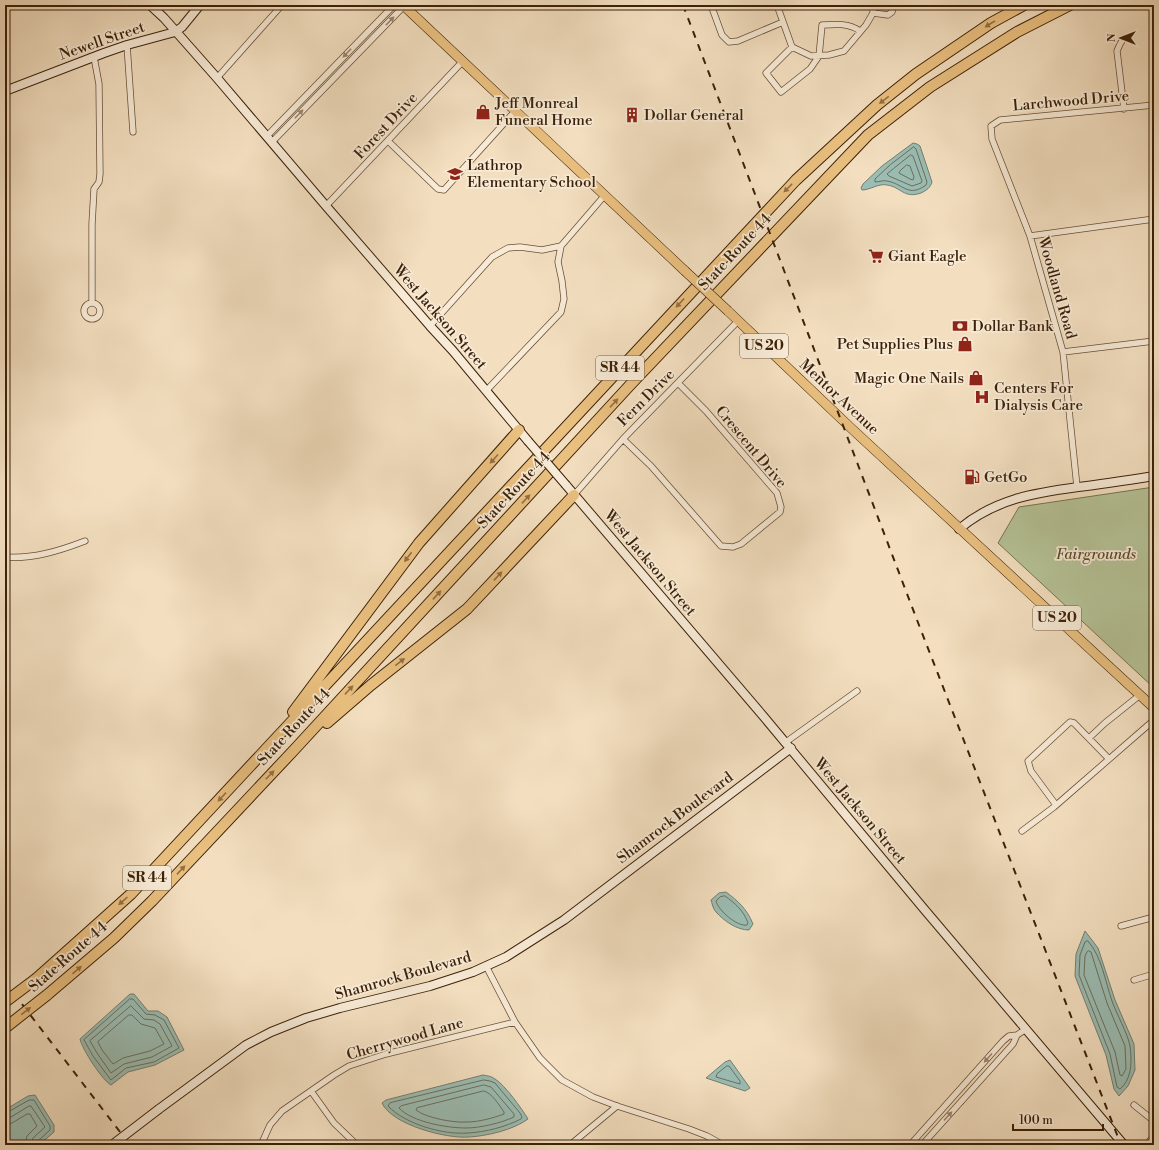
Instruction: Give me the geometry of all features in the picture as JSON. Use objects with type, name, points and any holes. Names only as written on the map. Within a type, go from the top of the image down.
[{"type":"highway","name":"State Route 44","points":[[5,1002],[37,978],[131,894],[796,180],[877,105],[916,74],[991,23],[1024,5]]},
{"type":"highway","name":"State Route 44","points":[[5,1028],[48,995],[114,938],[152,901],[294,750],[637,379],[868,135],[930,87],[1017,32],[1070,5]]},
{"type":"highway","points":[[262,754],[419,543],[520,430]]},
{"type":"highway","points":[[294,750],[371,685],[467,609],[574,495]]},
{"type":"main road","name":"Mentor Avenue","points":[[404,5],[959,529],[1154,708]]},
{"type":"street","name":"West Jackson Street","points":[[150,5],[164,18],[217,78],[326,206],[453,351],[566,486],[788,745],[919,904],[1124,1145]]},
{"type":"street","name":"Newell Street","points":[[5,91],[127,45],[175,32],[182,27],[200,5]]},
{"type":"street","points":[[217,78],[282,5]]},
{"type":"street","points":[[270,140],[394,5]]},
{"type":"street","points":[[270,140],[404,5]]},
{"type":"street","points":[[711,5],[722,35],[729,42],[738,41],[783,22]]},
{"type":"street","points":[[777,5],[792,47],[811,56],[829,55],[844,51],[866,25],[872,13],[873,5]]},
{"type":"street","points":[[872,13],[888,16],[892,12],[893,5]]},
{"type":"street","points":[[792,47],[766,73],[781,92],[810,69],[819,56],[822,25],[837,24],[854,27],[860,31]]},
{"type":"street","points":[[1124,38],[1117,51],[1124,109]]},
{"type":"street","points":[[127,45],[133,132]]},
{"type":"street","points":[[92,303],[92,224],[94,189],[99,182],[100,174],[99,84],[94,57]]},
{"type":"street","name":"Forest Drive","points":[[326,206],[463,61]]},
{"type":"street","name":"Larchwood Drive","points":[[991,126],[1000,120],[1154,106]]},
{"type":"street","points":[[388,141],[438,189],[444,190],[516,110]]},
{"type":"street","name":"Woodland Road","points":[[991,126],[992,139],[1030,236],[1063,352],[1078,487]]},
{"type":"street","points":[[486,390],[561,312],[564,299],[558,262],[561,246],[605,195]]},
{"type":"street","points":[[1030,236],[1154,219]]},
{"type":"street","points":[[430,326],[492,257],[508,248],[520,247],[542,250],[561,246]]},
{"type":"street","name":"Fern Drive","points":[[574,495],[623,439],[738,321]]},
{"type":"street","points":[[1063,352],[1154,341]]},
{"type":"street","name":"Crescent Drive","points":[[623,439],[651,466],[721,546],[733,547],[741,544],[780,512],[781,507],[777,493],[706,411],[678,383]]},
{"type":"street","points":[[959,529],[967,522],[984,512],[1018,497],[1055,490],[1154,476]]},
{"type":"street","points":[[5,557],[44,555],[85,541]]},
{"type":"street","points":[[788,745],[857,691]]},
{"type":"street","points":[[1089,738],[1140,695]]},
{"type":"street","points":[[1022,831],[1056,805],[1154,720]]},
{"type":"street","points":[[1056,805],[1031,771],[1028,761],[1070,722],[1074,723],[1109,759]]},
{"type":"street","name":"Shamrock Boulevard","points":[[112,1145],[246,1045],[271,1032],[300,1020],[340,1008],[430,986],[473,972],[506,957],[564,920],[788,745]]},
{"type":"street","points":[[1121,926],[1154,917]]},
{"type":"street","points":[[486,966],[515,1022],[540,1058],[551,1071],[562,1080],[593,1097],[689,1129],[707,1136],[720,1144]]},
{"type":"street","points":[[1134,980],[1154,974]]},
{"type":"street","name":"Cherrywood Lane","points":[[261,1145],[266,1133],[276,1117],[282,1111],[334,1075],[359,1062],[515,1022]]},
{"type":"street","points":[[922,1145],[1014,1044],[1018,1035],[1026,1029]]},
{"type":"street","points":[[910,1145],[1003,1042],[1009,1036],[1018,1035]]},
{"type":"street","points":[[310,1091],[334,1123],[357,1145]]},
{"type":"street","points":[[1134,1105],[1154,1121]]},
{"type":"street","points":[[570,1145],[617,1106]]},
{"type":"street","points":[[1146,1145],[1154,1136]]},
{"type":"green space","name":"Fairgrounds","points":[[1154,487],[1154,688],[998,543],[1019,507]]},
{"type":"water","points":[[913,143],[920,146],[932,182],[928,189],[921,193],[910,195],[892,186],[884,185],[862,190],[861,188],[863,184],[882,166]]},
{"type":"water","points":[[726,892],[738,902],[748,914],[753,924],[749,930],[744,930],[731,924],[723,919],[713,908],[711,900],[719,893]]},
{"type":"water","points":[[1085,931],[1098,948],[1115,1000],[1134,1044],[1135,1070],[1128,1086],[1119,1096],[1114,1089],[1106,1055],[1075,976],[1076,954]]},
{"type":"water","points":[[130,994],[134,994],[148,1011],[158,1011],[167,1017],[184,1050],[155,1065],[128,1072],[111,1085],[93,1064],[84,1050],[80,1039]]},
{"type":"water","points":[[730,1060],[750,1088],[745,1091],[706,1078],[725,1062]]},
{"type":"water","points":[[483,1075],[494,1078],[504,1086],[528,1119],[515,1126],[492,1134],[469,1137],[448,1136],[408,1124],[388,1111],[382,1103],[386,1100]]},
{"type":"water","points":[[35,1095],[54,1125],[54,1132],[39,1145],[5,1145],[5,1110],[28,1096]]},
{"type":"railway","points":[[683,5],[917,620],[1121,1145]]},
{"type":"railway","points":[[5,982],[130,1145]]},
{"type":"place","name":"Jeff Monreal Funeral Home","points":[[483,112]]},
{"type":"place","name":"Dollar General","points":[[632,115]]},
{"type":"place","name":"Lathrop Elementary School","points":[[455,174]]},
{"type":"place","name":"Giant Eagle","points":[[876,256]]},
{"type":"place","name":"Dollar Bank","points":[[960,326]]},
{"type":"place","name":"Pet Supplies Plus","points":[[965,344]]},
{"type":"place","name":"Magic One Nails","points":[[976,378]]},
{"type":"place","name":"Centers For Dialysis Care","points":[[982,397]]},
{"type":"place","name":"GetGo","points":[[972,477]]}]
